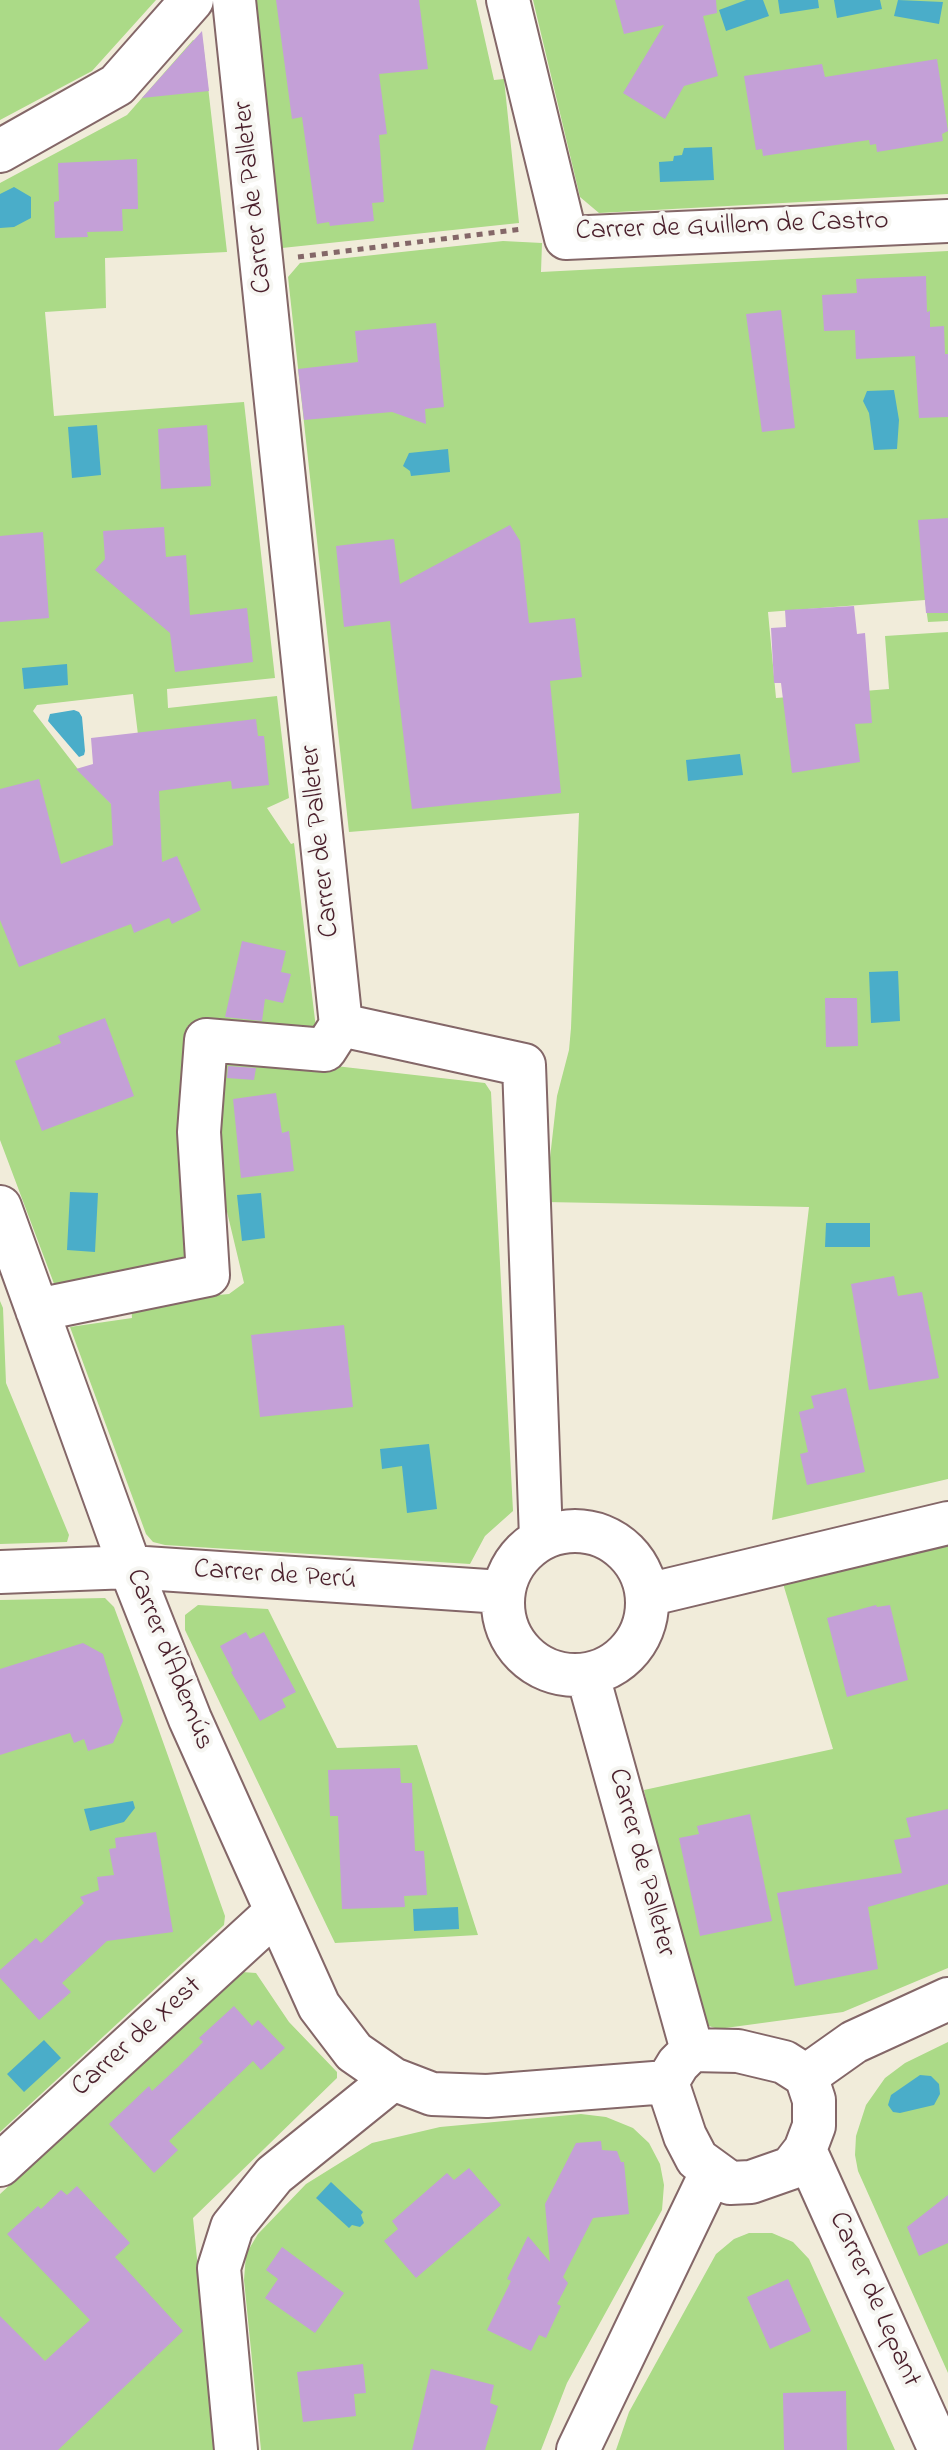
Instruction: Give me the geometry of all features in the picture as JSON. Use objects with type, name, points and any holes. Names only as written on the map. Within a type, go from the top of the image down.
[{"type":"street","points":[[0,151],[117,85],[192,0]]},
{"type":"street","name":"Carrer de Palleter","points":[[234,0],[341,1025]]},
{"type":"street","name":"Carrer de Guillem de Castro","points":[[508,0],[566,238],[948,221]]},
{"type":"street","points":[[37,1310],[208,1275],[199,1132],[206,1040],[325,1050],[341,1025],[524,1065],[541,1538]]},
{"type":"street","name":"Carrer d'Ademús","points":[[0,1207],[130,1567],[190,1719],[319,2006],[354,2052],[393,2079],[432,2094],[487,2096],[680,2066]]},
{"type":"street","points":[[647,1595],[948,1523]]},
{"type":"street","points":[[577,1530],[607,1538],[627,1554],[640,1571],[647,1595],[645,1622],[638,1641],[621,1660],[588,1676],[553,1674],[526,1658],[508,1633],[503,1617],[502,1592],[518,1557],[541,1538],[577,1530]]},
{"type":"street","name":"Carrer de Perú","points":[[0,1572],[130,1567],[502,1592]]},
{"type":"street","name":"Carrer de Palleter","points":[[588,1676],[680,2066]]},
{"type":"street","name":"Carrer de Xest","points":[[0,2165],[276,1912]]},
{"type":"street","points":[[806,2076],[854,2042],[948,1999]]},
{"type":"street","points":[[738,2051],[784,2062],[806,2076],[814,2100],[814,2126],[805,2150],[791,2168],[751,2182],[730,2183],[697,2159],[685,2136],[680,2066],[738,2051]]},
{"type":"street","points":[[236,2450],[219,2268],[232,2227],[274,2175],[393,2079]]},
{"type":"street","name":"Carrer de Lepant","points":[[805,2150],[940,2450]]},
{"type":"street","points":[[578,2450],[712,2171]]},
{"type":"path","points":[[261,261],[562,224]]},
{"type":"green space","points":[[0,0],[156,0],[92,71],[0,120]]},
{"type":"green space","points":[[254,0],[476,0],[494,80],[504,79],[519,223],[282,248]]},
{"type":"green space","points":[[533,0],[948,0],[948,194],[599,213],[580,197]]},
{"type":"green space","points":[[193,40],[203,43],[227,252],[105,258],[106,308],[45,312],[54,416],[244,402],[275,678],[167,689],[168,708],[277,696],[289,798],[267,808],[291,844],[294,843],[317,1037],[312,1041],[187,1026],[185,1271],[56,1289],[0,1140],[0,183],[127,115]],"holes":[[[133,694],[147,808],[120,813],[77,768],[33,711],[37,705]]]},
{"type":"green space","points":[[503,241],[542,243],[541,272],[948,251],[948,621],[928,622],[925,600],[768,612],[776,698],[889,689],[885,636],[948,632],[948,1479],[772,1520],[809,1207],[545,1202],[557,1096],[569,1050],[571,1028],[579,813],[349,832],[288,277],[300,263]]},
{"type":"green space","points":[[221,1053],[485,1083],[491,1092],[513,1511],[485,1536],[470,1564],[165,1545],[153,1542],[146,1534],[70,1327],[132,1318],[131,1303],[229,1294],[244,1283],[213,1153]]},
{"type":"green space","points":[[0,1301],[3,1308],[6,1383],[69,1535],[67,1542],[0,1544]]},
{"type":"green space","points":[[948,1537],[948,1968],[843,2012],[718,2029],[703,2024],[692,2008],[644,1790],[833,1749],[781,1577]]},
{"type":"green space","points":[[105,1598],[114,1607],[141,1680],[225,1916],[224,1925],[0,2132],[0,1600]]},
{"type":"green space","points":[[198,1605],[268,1609],[337,1748],[417,1745],[478,1935],[335,1943],[185,1630],[185,1615]]},
{"type":"green space","points":[[242,1972],[256,1973],[289,2022],[337,2072],[337,2078],[193,2218],[216,2450],[0,2450],[0,2194]]},
{"type":"green space","points":[[948,2042],[948,2373],[858,2171],[855,2155],[856,2136],[866,2105],[885,2078],[905,2063]]},
{"type":"green space","points":[[581,2114],[606,2117],[633,2128],[649,2143],[660,2164],[664,2185],[662,2210],[567,2383],[541,2450],[261,2450],[244,2280],[246,2254],[258,2234],[306,2184],[372,2143],[440,2127]]},
{"type":"green space","points":[[749,2233],[772,2233],[793,2242],[809,2259],[895,2450],[616,2450],[629,2412],[716,2254],[734,2239]]},
{"type":"water","points":[[746,0],[763,0],[769,16],[726,31],[719,10]]},
{"type":"water","points":[[778,0],[818,0],[819,8],[780,14]]},
{"type":"water","points":[[834,0],[880,0],[882,9],[837,18]]},
{"type":"water","points":[[898,0],[943,2],[939,24],[894,16]]},
{"type":"water","points":[[712,147],[714,180],[660,182],[659,162],[673,161],[674,156],[682,155],[684,148]]},
{"type":"water","points":[[14,187],[31,197],[31,218],[14,227],[0,228],[0,194]]},
{"type":"water","points":[[894,390],[899,420],[897,449],[874,450],[869,413],[863,401],[867,391]]},
{"type":"water","points":[[97,425],[101,475],[72,478],[68,427]]},
{"type":"water","points":[[448,449],[450,472],[411,476],[403,466],[409,453]]},
{"type":"water","points":[[67,664],[68,685],[24,689],[22,668]]},
{"type":"water","points":[[74,710],[82,717],[85,751],[79,757],[48,721],[50,714]]},
{"type":"water","points":[[740,754],[743,775],[688,781],[686,760]]},
{"type":"water","points":[[898,971],[900,1021],[871,1023],[869,972]]},
{"type":"water","points":[[70,1192],[98,1193],[95,1252],[67,1250]]},
{"type":"water","points":[[261,1193],[265,1238],[242,1241],[237,1195]]},
{"type":"water","points":[[826,1223],[870,1223],[870,1247],[825,1247]]},
{"type":"water","points":[[429,1444],[437,1509],[407,1513],[402,1466],[382,1469],[380,1449]]},
{"type":"water","points":[[133,1801],[135,1808],[124,1822],[90,1831],[84,1809]]},
{"type":"water","points":[[458,1907],[459,1929],[414,1931],[413,1909]]},
{"type":"water","points":[[44,2040],[61,2058],[24,2092],[7,2074]]},
{"type":"water","points":[[920,2075],[931,2076],[939,2084],[940,2094],[934,2105],[893,2112],[888,2105],[891,2095]]},
{"type":"water","points":[[331,2182],[363,2212],[364,2223],[360,2227],[352,2225],[349,2228],[316,2198]]},
{"type":"building","points":[[276,0],[419,0],[428,69],[379,74],[387,134],[379,135],[384,202],[372,203],[374,221],[330,226],[329,222],[317,224],[302,117],[292,119]]},
{"type":"building","points":[[615,0],[716,0],[717,13],[703,16],[718,76],[684,86],[665,119],[623,93],[664,25],[624,34]]},
{"type":"building","points":[[202,31],[209,91],[142,98]]},
{"type":"building","points":[[937,59],[948,131],[942,134],[943,141],[877,152],[876,144],[870,145],[869,140],[763,156],[762,149],[756,150],[744,76],[822,64],[825,77]]},
{"type":"building","points":[[137,159],[138,209],[122,209],[123,231],[87,232],[88,237],[55,238],[54,202],[59,201],[58,163]]},
{"type":"building","points":[[926,276],[930,327],[944,326],[945,354],[948,354],[948,417],[919,418],[915,356],[856,359],[855,330],[824,331],[822,295],[857,293],[856,279]]},
{"type":"building","points":[[781,310],[795,428],[762,432],[746,314]]},
{"type":"building","points":[[436,323],[444,407],[425,409],[426,424],[392,412],[304,420],[298,369],[358,362],[355,331]]},
{"type":"building","points":[[207,425],[211,486],[161,489],[158,429]]},
{"type":"building","points":[[948,518],[948,613],[926,613],[918,520]]},
{"type":"building","points":[[510,525],[520,541],[529,623],[575,618],[582,677],[550,681],[561,793],[412,809],[390,621],[344,627],[336,546],[394,539],[400,584]]},
{"type":"building","points":[[164,527],[166,557],[186,555],[190,615],[247,608],[253,662],[175,672],[170,633],[95,570],[105,559],[103,531]]},
{"type":"building","points":[[43,532],[49,618],[0,622],[0,536]]},
{"type":"building","points":[[854,606],[857,634],[865,633],[872,723],[855,724],[860,762],[792,773],[781,683],[774,683],[771,628],[786,627],[785,610]]},
{"type":"building","points":[[256,719],[258,736],[264,736],[269,785],[232,789],[231,781],[159,791],[162,862],[177,856],[201,910],[172,924],[169,918],[134,933],[131,924],[19,967],[0,920],[0,789],[39,779],[61,864],[113,845],[111,804],[76,769],[93,764],[91,738]]},
{"type":"building","points":[[242,941],[286,951],[281,972],[291,974],[283,1003],[265,999],[262,1021],[225,1017]]},
{"type":"building","points":[[825,998],[857,998],[858,1046],[826,1047]]},
{"type":"building","points":[[105,1018],[134,1096],[42,1131],[15,1061],[61,1043],[58,1036]]},
{"type":"building","points":[[228,1066],[256,1068],[254,1080],[227,1078]]},
{"type":"building","points":[[276,1093],[282,1133],[289,1131],[294,1171],[241,1178],[233,1099]]},
{"type":"building","points":[[894,1276],[898,1296],[922,1292],[939,1378],[869,1390],[851,1284]]},
{"type":"building","points":[[344,1325],[353,1407],[260,1417],[251,1335]]},
{"type":"building","points":[[846,1388],[865,1472],[807,1485],[800,1454],[808,1452],[799,1412],[814,1408],[811,1396]]},
{"type":"building","points":[[876,1605],[890,1605],[908,1680],[847,1697],[827,1618]]},
{"type":"building","points":[[246,1632],[250,1639],[264,1632],[296,1692],[282,1699],[286,1707],[260,1721],[231,1672],[220,1646]]},
{"type":"building","points":[[83,1643],[103,1654],[123,1721],[113,1743],[88,1751],[84,1739],[74,1743],[70,1733],[0,1755],[0,1669]]},
{"type":"building","points":[[400,1768],[401,1783],[412,1783],[415,1851],[424,1851],[427,1895],[404,1896],[405,1907],[342,1909],[338,1816],[330,1816],[328,1770]]},
{"type":"building","points":[[948,1809],[948,1884],[868,1907],[878,1969],[795,1986],[777,1893],[902,1873],[894,1840],[911,1837],[906,1818]]},
{"type":"building","points":[[750,1814],[772,1921],[700,1936],[679,1838],[699,1834],[697,1826]]},
{"type":"building","points":[[156,1832],[173,1932],[107,1941],[62,1983],[71,1992],[39,2020],[0,1978],[0,1970],[36,1938],[41,1943],[84,1903],[80,1897],[99,1890],[97,1877],[114,1875],[109,1849],[116,1848],[115,1838]]},
{"type":"building","points":[[234,2006],[252,2026],[258,2020],[285,2048],[261,2070],[253,2061],[169,2141],[178,2150],[154,2173],[109,2124],[149,2086],[152,2091],[178,2067],[203,2042],[199,2038]]},
{"type":"building","points":[[601,2141],[602,2150],[617,2151],[621,2162],[624,2162],[629,2214],[593,2218],[563,2277],[568,2283],[557,2304],[561,2306],[546,2338],[539,2335],[531,2351],[487,2330],[511,2281],[507,2279],[528,2236],[550,2262],[545,2204],[576,2143]]},
{"type":"building","points":[[469,2168],[501,2205],[416,2278],[384,2241],[398,2229],[392,2221],[447,2173],[454,2180]]},
{"type":"building","points":[[77,2186],[130,2243],[115,2257],[183,2331],[58,2450],[0,2450],[0,2316],[45,2361],[90,2320],[7,2234],[61,2190],[67,2195]]},
{"type":"building","points":[[948,2195],[948,2243],[919,2256],[907,2227]]},
{"type":"building","points":[[282,2247],[344,2293],[315,2333],[265,2298],[278,2279],[266,2270]]},
{"type":"building","points":[[788,2279],[811,2331],[770,2349],[747,2297]]},
{"type":"building","points":[[363,2364],[366,2393],[354,2394],[356,2416],[303,2422],[297,2372]]},
{"type":"building","points":[[431,2369],[494,2385],[490,2403],[498,2406],[485,2450],[412,2450]]},
{"type":"building","points":[[846,2391],[847,2450],[784,2450],[783,2393]]}]
